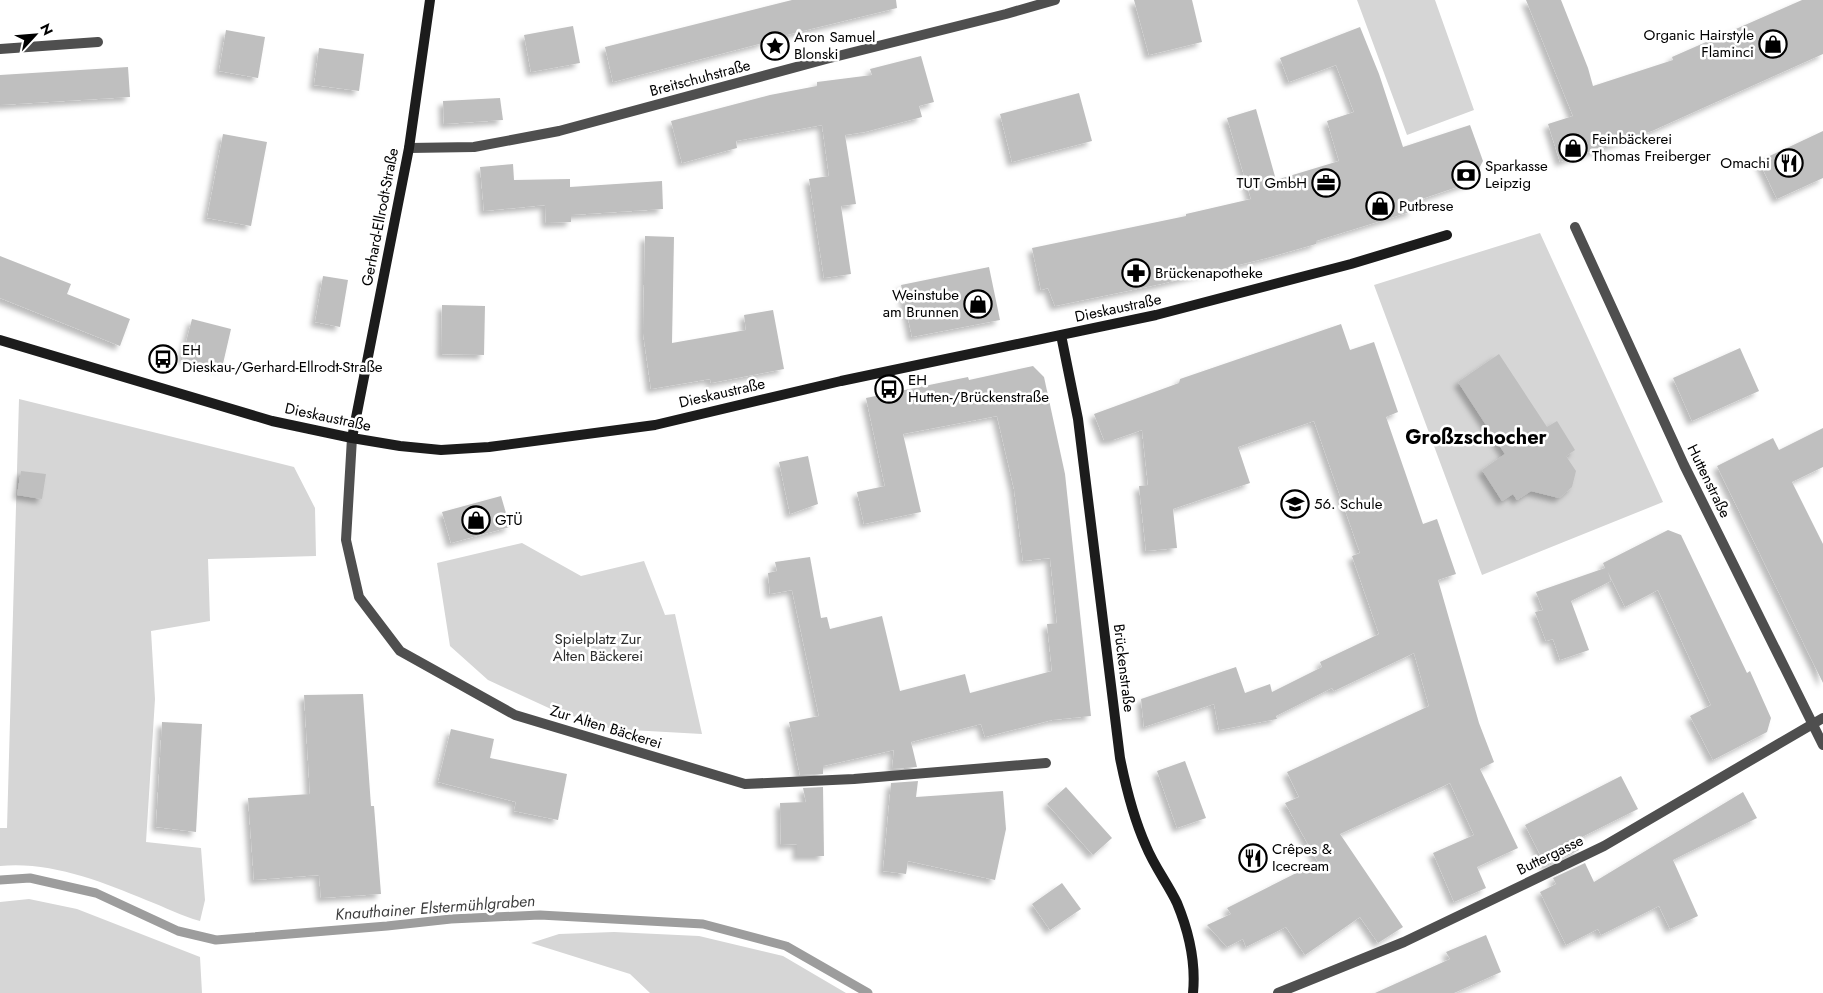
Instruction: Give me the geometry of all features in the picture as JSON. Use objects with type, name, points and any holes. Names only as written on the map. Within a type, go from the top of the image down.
[{"type":"main road","name":"Gerhard-Ellrodt-Straße","points":[[352,438],[409,148],[430,0]]},
{"type":"main road","name":"Dieskaustraße","points":[[0,340],[272,421],[400,446],[441,450],[489,447],[655,425],[840,381],[966,355],[1009,344],[1061,336],[1193,306],[1351,264],[1447,235]]},
{"type":"main road","name":"Brückenstraße","points":[[1061,336],[1078,420],[1120,758],[1130,804],[1146,847],[1176,903],[1190,939],[1194,974],[1193,993]]},
{"type":"street","name":"Breitschuhstraße","points":[[409,148],[474,148],[559,131],[1055,0]]},
{"type":"street","points":[[0,49],[98,42]]},
{"type":"street","name":"Huttenstraße","points":[[1575,227],[1684,465],[1823,746]]},
{"type":"street","name":"Zur Alten Bäckerei","points":[[352,438],[346,540],[358,597],[400,651],[515,716],[746,784],[854,779],[1046,764]]},
{"type":"street","name":"Buttergasse","points":[[1278,993],[1404,942],[1604,846],[1823,718]]},
{"type":"green space","points":[[1357,0],[1435,0],[1474,110],[1407,135]]},
{"type":"green space","points":[[1540,233],[1663,502],[1482,575],[1374,285]]},
{"type":"green space","points":[[19,399],[294,467],[315,508],[316,556],[208,559],[210,621],[151,631],[155,699],[146,842],[201,848],[205,900],[200,921],[111,886],[74,874],[37,867],[0,866],[0,828],[7,828]]},
{"type":"green space","name":"Spielplatz Zur Alten Bäckerei","points":[[522,543],[581,576],[644,561],[665,615],[675,614],[702,734],[612,729],[551,709],[488,680],[450,646],[437,563]]},
{"type":"green space","points":[[29,899],[77,909],[200,957],[202,993],[0,993],[0,902]]},
{"type":"green space","points":[[614,932],[699,936],[783,956],[846,993],[650,993],[630,974],[531,943],[559,934]]},
{"type":"building","points":[[792,0],[896,0],[897,8],[762,41],[763,43],[613,82],[605,47]]},
{"type":"building","points":[[1134,0],[1192,0],[1202,42],[1149,55]]},
{"type":"building","points":[[1526,0],[1561,0],[1588,68],[1593,86],[1673,60],[1672,57],[1802,0],[1823,0],[1823,54],[1652,131],[1560,162],[1548,124],[1573,116]]},
{"type":"building","points":[[573,26],[580,63],[531,72],[524,35]]},
{"type":"building","points":[[1360,27],[1379,74],[1403,147],[1470,125],[1483,161],[1472,182],[1410,203],[1413,211],[1316,241],[1316,244],[1267,258],[1161,284],[1055,306],[1048,288],[1041,290],[1032,248],[1186,216],[1186,214],[1251,199],[1227,118],[1256,109],[1276,180],[1339,161],[1327,121],[1354,112],[1336,65],[1289,82],[1280,58]]},
{"type":"building","points":[[226,30],[265,37],[258,78],[219,71]]},
{"type":"building","points":[[319,48],[364,54],[359,91],[314,85]]},
{"type":"building","points":[[921,56],[934,102],[919,106],[922,117],[865,132],[845,135],[856,204],[841,206],[851,274],[824,278],[809,179],[829,176],[822,125],[736,141],[737,148],[682,163],[671,121],[770,95],[817,86],[817,82],[872,75],[870,69]]},
{"type":"building","points":[[128,67],[130,97],[0,105],[0,75]]},
{"type":"building","points":[[1079,93],[1092,141],[1012,162],[1000,114]]},
{"type":"building","points":[[500,98],[503,120],[444,124],[443,101]]},
{"type":"building","points":[[1823,131],[1823,178],[1777,199],[1759,161]]},
{"type":"building","points":[[223,134],[267,142],[251,226],[207,218]]},
{"type":"building","points":[[513,164],[514,180],[570,179],[570,187],[662,181],[663,209],[571,215],[571,222],[546,223],[545,205],[484,211],[480,167]]},
{"type":"building","points":[[645,236],[674,237],[672,343],[746,330],[744,315],[773,310],[784,369],[711,383],[710,379],[651,389],[643,333]]},
{"type":"building","points":[[0,256],[71,284],[67,294],[130,319],[120,346],[0,298]]},
{"type":"building","points":[[989,267],[1000,320],[912,337],[901,285]]},
{"type":"building","points":[[323,276],[348,280],[340,327],[315,322]]},
{"type":"building","points":[[442,305],[485,306],[484,355],[441,354]]},
{"type":"building","points":[[192,319],[231,329],[222,368],[182,358]]},
{"type":"building","points":[[1341,324],[1350,350],[1374,342],[1398,412],[1386,417],[1423,524],[1437,519],[1456,574],[1438,580],[1479,723],[1494,762],[1480,769],[1518,848],[1477,867],[1486,888],[1454,902],[1433,853],[1474,835],[1450,783],[1340,834],[1403,927],[1378,943],[1360,917],[1305,955],[1286,927],[1246,947],[1243,939],[1227,947],[1207,925],[1231,914],[1227,908],[1318,862],[1285,803],[1299,797],[1287,772],[1429,706],[1414,653],[1334,691],[1332,688],[1276,716],[1277,719],[1219,730],[1214,704],[1144,727],[1141,699],[1236,667],[1245,693],[1270,684],[1272,692],[1322,667],[1320,662],[1379,634],[1352,556],[1360,553],[1314,421],[1238,447],[1250,483],[1173,509],[1177,548],[1146,551],[1139,486],[1148,485],[1142,430],[1113,440],[1104,440],[1094,414],[1179,383],[1180,379]]},
{"type":"building","points":[[1740,348],[1759,391],[1692,421],[1673,378]]},
{"type":"building","points":[[1499,354],[1547,427],[1557,421],[1575,450],[1566,456],[1576,471],[1572,487],[1559,498],[1531,491],[1517,500],[1513,494],[1502,501],[1482,470],[1505,454],[1458,382]]},
{"type":"building","points":[[1033,366],[1044,377],[1065,474],[1091,716],[1052,720],[985,737],[981,724],[911,742],[917,767],[892,769],[894,750],[823,766],[823,774],[800,775],[789,722],[819,716],[792,590],[770,594],[768,573],[777,571],[775,562],[810,557],[821,618],[827,617],[830,629],[882,616],[900,691],[965,674],[970,693],[1052,671],[1047,624],[1057,623],[1050,558],[1023,561],[1014,489],[997,416],[903,434],[921,512],[864,524],[857,492],[885,486],[866,398],[968,377],[969,380]]},
{"type":"building","points":[[1823,428],[1823,467],[1792,482],[1823,544],[1823,683],[1717,466],[1773,438],[1779,450]]},
{"type":"building","points":[[808,456],[818,504],[790,514],[779,462]]},
{"type":"building","points":[[21,471],[46,474],[42,499],[17,495]]},
{"type":"building","name":"GTÜ","points":[[501,496],[510,527],[451,543],[442,512]]},
{"type":"building","points":[[1668,530],[1681,535],[1747,673],[1750,671],[1771,718],[1767,732],[1713,760],[1690,716],[1711,705],[1658,590],[1625,607],[1608,572],[1611,581],[1571,601],[1589,650],[1560,660],[1553,639],[1546,641],[1535,612],[1543,610],[1536,592],[1605,568],[1603,563]]},
{"type":"building","points":[[363,694],[371,806],[374,806],[381,894],[321,898],[319,875],[254,880],[248,798],[310,794],[304,695]]},
{"type":"building","points":[[162,722],[202,724],[196,832],[156,827]]},
{"type":"building","points":[[451,729],[494,739],[490,758],[567,774],[558,820],[514,811],[516,802],[438,782]]},
{"type":"building","points":[[1185,761],[1206,818],[1177,828],[1157,771]]},
{"type":"building","points":[[1621,776],[1638,809],[1574,841],[1579,850],[1546,866],[1525,825]]},
{"type":"building","points":[[918,781],[916,797],[1003,791],[1006,829],[995,880],[908,861],[906,874],[883,871],[891,783]]},
{"type":"building","points":[[823,787],[824,856],[797,856],[797,844],[781,845],[780,803],[806,802],[803,788]]},
{"type":"building","points":[[1066,787],[1112,838],[1093,855],[1047,804]]},
{"type":"building","points":[[1743,792],[1757,818],[1673,860],[1698,916],[1670,929],[1659,906],[1601,935],[1598,929],[1566,945],[1540,892],[1556,884],[1553,878],[1585,863],[1594,882]]},
{"type":"building","points":[[1062,883],[1081,909],[1050,930],[1032,904]]},
{"type":"building","points":[[1486,935],[1501,972],[1454,993],[1375,993],[1450,959],[1446,952]]},
{"type":"waterway","name":"Knauthainer Elstermühlgraben","points":[[0,880],[30,878],[96,893],[178,931],[216,940],[451,919],[540,915],[703,924],[786,946],[868,993]]},
{"type":"place","name":"Organic Hairstyle Flaminci","points":[[1773,44]]},
{"type":"place","name":"Aron Samuel Blonski","points":[[775,46]]},
{"type":"place","name":"Feinbäckerei Thomas Freiberger","points":[[1573,148]]},
{"type":"place","name":"Omachi","points":[[1789,163]]},
{"type":"place","name":"Sparkasse Leipzig","points":[[1466,175]]},
{"type":"place","name":"TUT GmbH","points":[[1326,183]]},
{"type":"place","name":"Putbrese","points":[[1380,206]]},
{"type":"place","name":"Brückenapotheke","points":[[1136,273]]},
{"type":"place","name":"Weinstube am Brunnen","points":[[978,304]]},
{"type":"place","name":"EH Dieskau-/Gerhard-Ellrodt-Straße","points":[[163,359]]},
{"type":"place","name":"EH Hutten-/Brückenstraße","points":[[889,389]]},
{"type":"place","name":"56. Schule","points":[[1295,504]]},
{"type":"place","name":"GTÜ","points":[[476,520]]},
{"type":"place","name":"Crêpes & Icecream","points":[[1253,858]]},
{"type":"district","name":"Großzschocher","points":[[1476,437]]}]
